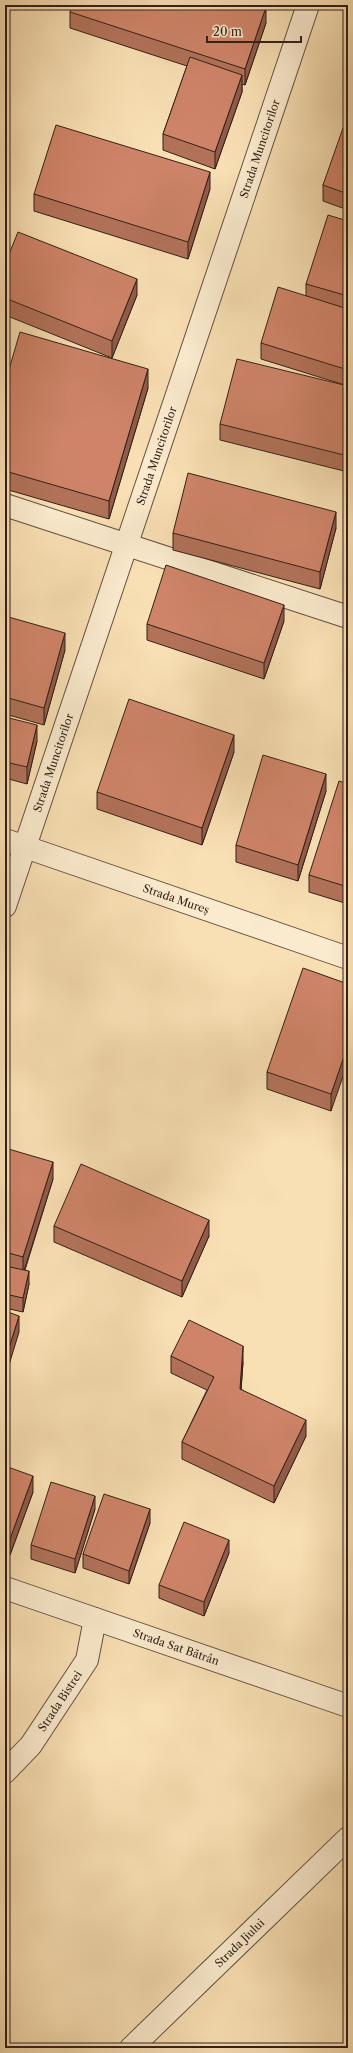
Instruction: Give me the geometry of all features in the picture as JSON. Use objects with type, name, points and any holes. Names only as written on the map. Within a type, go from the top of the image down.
[{"type":"street","name":"Strada Muncitorilor","points":[[5,906],[308,5]]},
{"type":"street","points":[[5,505],[348,617]]},
{"type":"street","name":"Strada Mureș","points":[[5,840],[348,958]]},
{"type":"street","name":"Strada Sat Bătrân","points":[[5,1588],[348,1706]]},
{"type":"street","name":"Strada Bistrei","points":[[5,1772],[31,1745],[87,1660],[95,1619]]},
{"type":"street","name":"Strada Jiului","points":[[131,2048],[348,1838]]},
{"type":"building","points":[[72,5],[261,5],[266,7],[245,69],[70,12]]},
{"type":"building","points":[[190,57],[242,75],[215,152],[163,134]]},
{"type":"building","points":[[56,125],[210,172],[188,242],[34,194]]},
{"type":"building","points":[[343,128],[348,130],[348,194],[323,185]]},
{"type":"building","points":[[328,215],[348,221],[348,296],[306,284]]},
{"type":"building","points":[[18,232],[137,279],[112,341],[5,298],[5,264]]},
{"type":"building","points":[[278,287],[348,309],[348,370],[261,343]]},
{"type":"building","points":[[20,332],[148,369],[109,501],[5,471],[5,383]]},
{"type":"building","points":[[237,359],[348,386],[348,456],[220,424]]},
{"type":"building","points":[[188,473],[336,512],[320,572],[173,533]]},
{"type":"building","points":[[166,565],[284,605],[264,663],[147,624]]},
{"type":"building","points":[[5,616],[65,633],[44,708],[5,697]]},
{"type":"building","points":[[129,699],[234,735],[202,828],[97,792]]},
{"type":"building","points":[[5,717],[37,725],[27,767],[5,762]]},
{"type":"building","points":[[263,755],[326,774],[298,865],[236,845]]},
{"type":"building","points":[[339,781],[348,784],[348,887],[309,875]]},
{"type":"building","points":[[303,968],[348,984],[348,1045],[331,1094],[267,1072]]},
{"type":"building","points":[[5,1148],[53,1162],[23,1257],[5,1252]]},
{"type":"building","points":[[81,1164],[209,1220],[182,1281],[54,1226]]},
{"type":"building","points":[[5,1266],[29,1271],[23,1298],[5,1294]]},
{"type":"building","points":[[5,1311],[19,1316],[5,1361]]},
{"type":"building","points":[[189,1320],[243,1346],[240,1389],[306,1420],[274,1486],[182,1442],[214,1377],[171,1356]]},
{"type":"building","points":[[5,1466],[33,1476],[10,1539],[5,1537]]},
{"type":"building","points":[[51,1482],[95,1496],[75,1559],[31,1545]]},
{"type":"building","points":[[104,1494],[150,1509],[129,1571],[83,1554]]},
{"type":"building","points":[[184,1522],[229,1540],[204,1602],[159,1585]]}]
